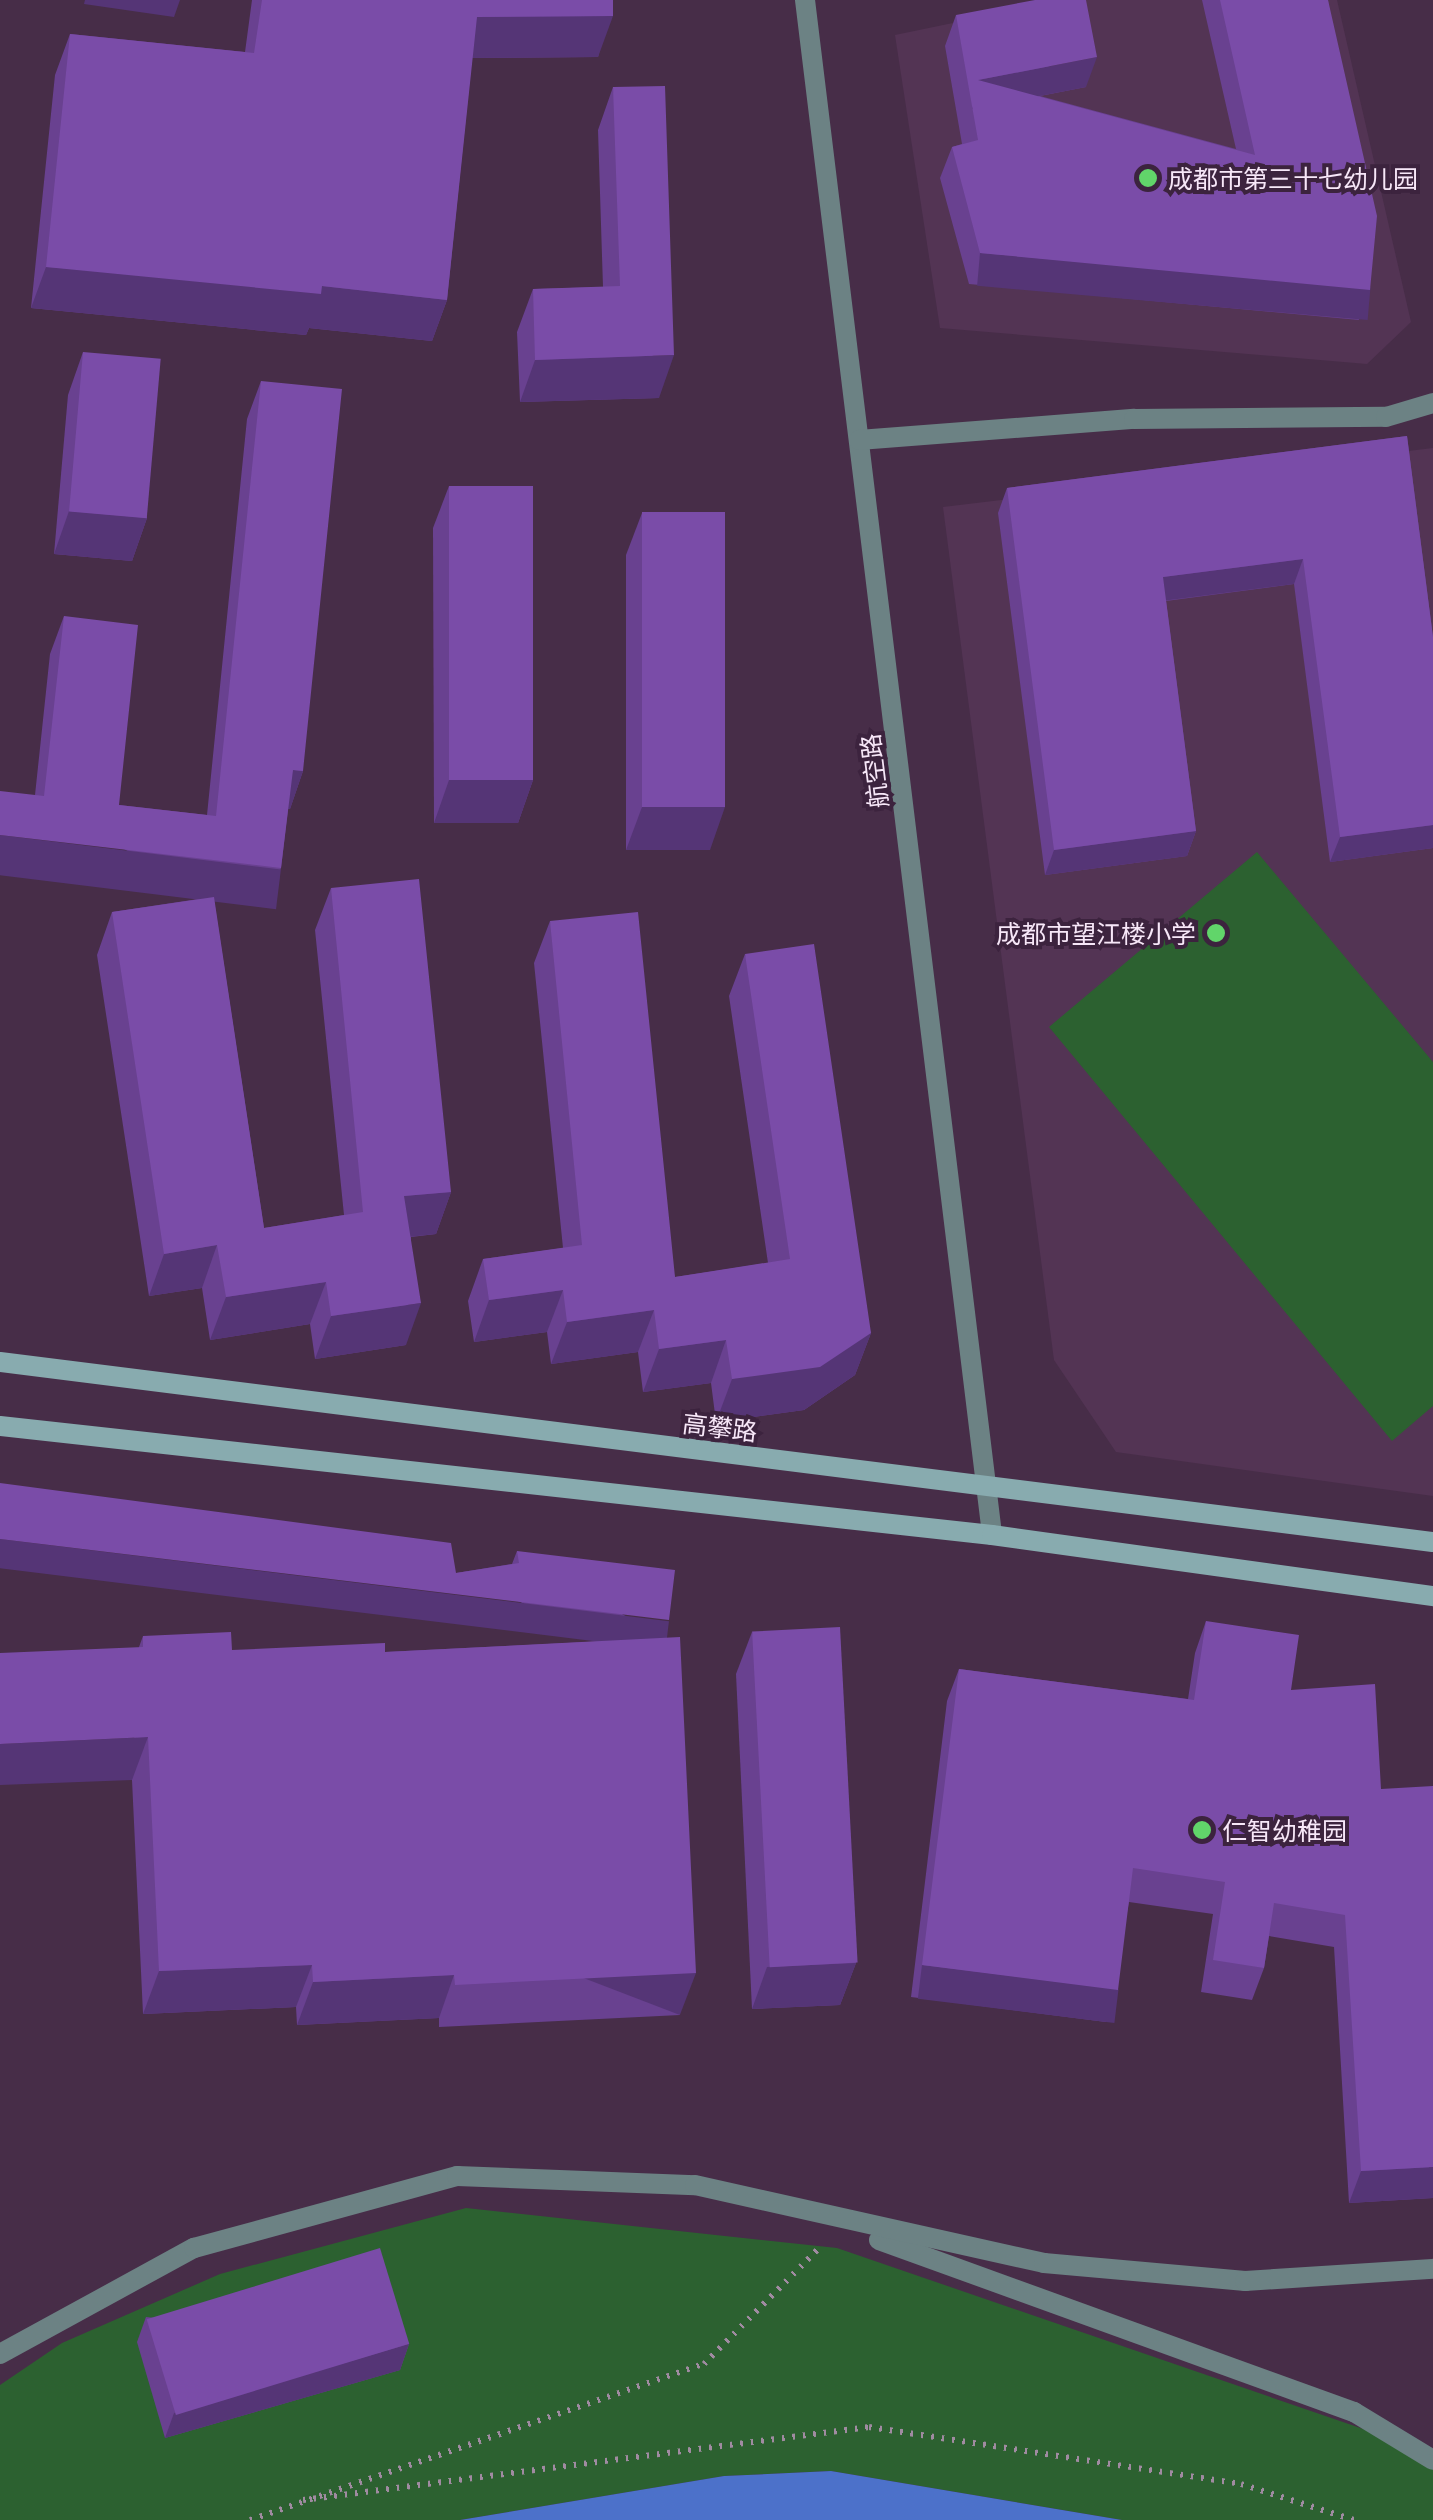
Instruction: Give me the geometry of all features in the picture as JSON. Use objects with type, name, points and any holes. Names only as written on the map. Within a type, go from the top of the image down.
[{"type":"main road","name":"高攀路","points":[[0,1362],[1433,1542]]},
{"type":"main road","points":[[0,1426],[992,1535],[1433,1596]]},
{"type":"street","name":"航空路","points":[[806,0],[992,1535]]},
{"type":"street","points":[[859,440],[1134,419],[1386,417],[1433,402]]},
{"type":"street","points":[[0,2354],[194,2248],[456,2176],[694,2186],[843,2224],[1044,2262],[1245,2281],[1433,2269]]},
{"type":"street","points":[[843,2224],[1354,2412],[1433,2460]]},
{"type":"path","points":[[250,2520],[704,2364],[843,2224]]},
{"type":"path","points":[[304,2500],[869,2427],[1241,2484],[1354,2520]]},
{"type":"shaded area","name":"成都市第三十七幼儿园","points":[[1064,0],[1337,0],[1411,322],[1367,364],[940,328],[895,35]]},
{"type":"shaded area","name":"成都市望江楼小学","points":[[1433,448],[1433,1496],[1116,1452],[1054,1360],[943,507]]},
{"type":"green space","points":[[1257,852],[1433,1062],[1433,1406],[1392,1441],[1049,1027]]},
{"type":"green space","points":[[466,2208],[837,2248],[1375,2433],[1433,2463],[1433,2520],[1122,2520],[831,2471],[724,2476],[460,2520],[0,2520],[0,2385],[62,2343],[220,2274]]},
{"type":"water","points":[[831,2471],[1122,2520],[460,2520],[724,2476]]},
{"type":"building","points":[[262,0],[613,0],[613,16],[477,17],[447,300],[322,286],[321,294],[46,267],[70,34],[254,53]]},
{"type":"building","name":"成都市第三十七幼儿园","points":[[1035,0],[1086,0],[1097,57],[978,80],[1255,155],[1220,0],[1328,0],[1377,216],[1370,290],[980,253],[952,147],[978,140],[956,15]]},
{"type":"building","points":[[665,86],[674,355],[535,360],[533,289],[620,286],[613,87]]},
{"type":"building","points":[[83,352],[161,359],[147,518],[69,511]]},
{"type":"building","points":[[261,381],[342,389],[303,771],[293,770],[281,868],[0,835],[0,791],[44,796],[64,616],[138,625],[119,805],[216,816]]},
{"type":"building","name":"成都市望江楼小学","points":[[1407,436],[1433,637],[1433,825],[1340,837],[1303,559],[1163,577],[1196,831],[1054,850],[1007,488]]},
{"type":"building","points":[[449,486],[533,486],[533,780],[449,780]]},
{"type":"building","points":[[642,512],[725,512],[725,807],[642,807]]},
{"type":"building","points":[[419,879],[451,1192],[404,1196],[421,1303],[331,1316],[326,1282],[226,1297],[217,1245],[164,1254],[112,912],[214,897],[264,1228],[363,1212],[331,888]]},
{"type":"building","points":[[638,912],[675,1277],[790,1259],[745,954],[814,944],[871,1333],[820,1367],[732,1379],[726,1340],[659,1349],[654,1310],[567,1322],[563,1290],[489,1300],[483,1259],[582,1245],[550,921]]},
{"type":"building","points":[[0,1483],[451,1543],[456,1573],[519,1563],[517,1551],[675,1570],[669,1620],[0,1539]]},
{"type":"building","points":[[1206,1621],[1299,1635],[1291,1690],[1375,1684],[1381,1789],[1433,1786],[1433,2167],[1361,2171],[1345,1915],[1274,1903],[1264,1968],[1213,1960],[1225,1882],[1133,1868],[1118,1990],[922,1965],[959,1669],[1194,1700]]},
{"type":"building","points":[[840,1627],[858,1963],[770,1967],[752,1632]]},
{"type":"building","points":[[231,1632],[232,1650],[385,1643],[385,1652],[680,1637],[696,1973],[455,1985],[454,1975],[313,1982],[312,1965],[159,1971],[148,1737],[0,1744],[0,1653],[143,1647],[143,1636]]},
{"type":"building","points":[[380,2248],[409,2344],[176,2415],[147,2319]]},
{"type":"place","name":"成都市第三十七幼儿园","points":[[1148,178]]},
{"type":"place","name":"成都市望江楼小学","points":[[1216,933]]},
{"type":"place","name":"仁智幼稚园","points":[[1202,1830]]}]
